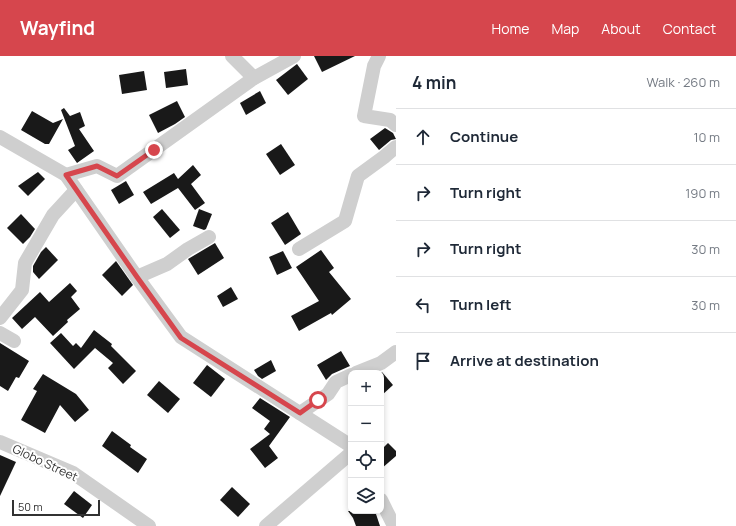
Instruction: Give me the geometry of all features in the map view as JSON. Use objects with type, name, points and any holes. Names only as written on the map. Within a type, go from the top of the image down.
[{"type":"street","points":[[232,56],[254,78]]},
{"type":"street","points":[[66,175],[97,166],[117,176],[254,78],[294,56]]},
{"type":"street","points":[[379,56],[374,66],[364,116],[390,120],[396,125]]},
{"type":"street","points":[[0,138],[66,175],[181,338],[348,444]]},
{"type":"street","points":[[299,249],[346,221],[358,176],[384,158],[396,147]]},
{"type":"street","points":[[0,318],[22,290],[25,263],[53,215],[76,190]]},
{"type":"street","points":[[137,277],[168,264],[188,249],[209,237]]},
{"type":"street","points":[[0,333],[14,341]]},
{"type":"street","points":[[364,370],[381,363],[396,352]]},
{"type":"street","points":[[300,413],[328,394],[336,382],[348,376]]},
{"type":"street","name":"Globo Street","points":[[0,442],[73,473],[149,526]]},
{"type":"street","points":[[266,526],[348,456]]},
{"type":"street","points":[[384,506],[394,526]]},
{"type":"building","points":[[314,56],[355,56],[322,72]]},
{"type":"building","points":[[297,64],[308,79],[288,95],[276,80]]},
{"type":"building","points":[[186,69],[188,85],[166,88],[164,72]]},
{"type":"building","points":[[144,71],[147,90],[122,94],[119,75]]},
{"type":"building","points":[[260,91],[266,103],[246,115],[240,103]]},
{"type":"building","points":[[177,101],[185,117],[158,133],[149,115]]},
{"type":"building","points":[[64,108],[70,116],[80,112],[85,126],[79,129],[94,151],[77,163],[68,150],[75,146],[61,110]]},
{"type":"building","points":[[32,111],[53,123],[63,119],[49,144],[45,144],[21,130]]},
{"type":"building","points":[[385,128],[393,133],[396,139],[391,140],[379,150],[370,139]]},
{"type":"building","points":[[281,144],[295,165],[280,175],[266,154]]},
{"type":"building","points":[[193,165],[201,175],[191,184],[205,203],[195,210],[178,188],[151,204],[143,192],[174,173],[178,179]]},
{"type":"building","points":[[38,172],[45,179],[28,196],[18,186]]},
{"type":"building","points":[[126,181],[134,195],[119,204],[111,190]]},
{"type":"building","points":[[162,209],[180,230],[170,238],[153,217]]},
{"type":"building","points":[[199,209],[212,214],[206,229],[204,230],[193,226]]},
{"type":"building","points":[[288,212],[301,234],[285,245],[271,223]]},
{"type":"building","points":[[21,214],[35,229],[23,244],[7,228]]},
{"type":"building","points":[[215,243],[224,258],[198,275],[188,259]]},
{"type":"building","points":[[46,247],[58,260],[39,279],[33,272],[33,266],[41,252]]},
{"type":"building","points":[[321,250],[334,268],[329,272],[351,299],[332,315],[331,313],[299,331],[291,316],[319,301],[296,267]]},
{"type":"building","points":[[283,251],[292,268],[277,275],[269,257]]},
{"type":"building","points":[[116,261],[133,285],[122,296],[102,275]]},
{"type":"building","points":[[70,283],[77,291],[71,297],[80,309],[67,320],[68,322],[53,336],[35,317],[22,329],[12,318],[40,292],[49,302]]},
{"type":"building","points":[[231,287],[238,299],[223,307],[217,296]]},
{"type":"building","points":[[94,330],[112,344],[111,346],[136,371],[123,384],[108,368],[113,363],[95,348],[74,369],[50,343],[61,333],[73,346],[76,343],[81,348]]},
{"type":"building","points":[[0,343],[29,361],[19,378],[16,377],[8,391],[0,386]]},
{"type":"building","points":[[341,351],[350,366],[332,374],[326,380],[317,365]]},
{"type":"building","points":[[271,360],[276,371],[262,379],[254,370]]},
{"type":"building","points":[[207,365],[225,379],[211,397],[193,383]]},
{"type":"building","points":[[43,374],[76,394],[89,410],[75,422],[60,405],[45,433],[21,420],[37,391],[33,389]]},
{"type":"building","points":[[384,374],[393,385],[384,393]]},
{"type":"building","points":[[159,381],[180,399],[168,413],[147,395]]},
{"type":"building","points":[[260,398],[290,417],[269,446],[278,458],[265,468],[250,449],[270,434],[264,429],[270,421],[252,408]]},
{"type":"building","points":[[112,431],[131,445],[130,447],[147,459],[138,473],[102,446]]},
{"type":"building","points":[[388,443],[396,451],[396,456],[384,466],[384,447]]},
{"type":"building","points":[[0,455],[16,462],[0,496]]},
{"type":"building","points":[[232,487],[250,504],[238,517],[220,500]]},
{"type":"building","points":[[74,491],[92,505],[83,518],[64,504]]},
{"type":"building","points":[[350,514],[376,514],[380,526],[356,526]]},
{"type":"route","points":[[154,150],[117,176],[97,166],[66,175],[181,338],[300,413],[318,400]]}]
